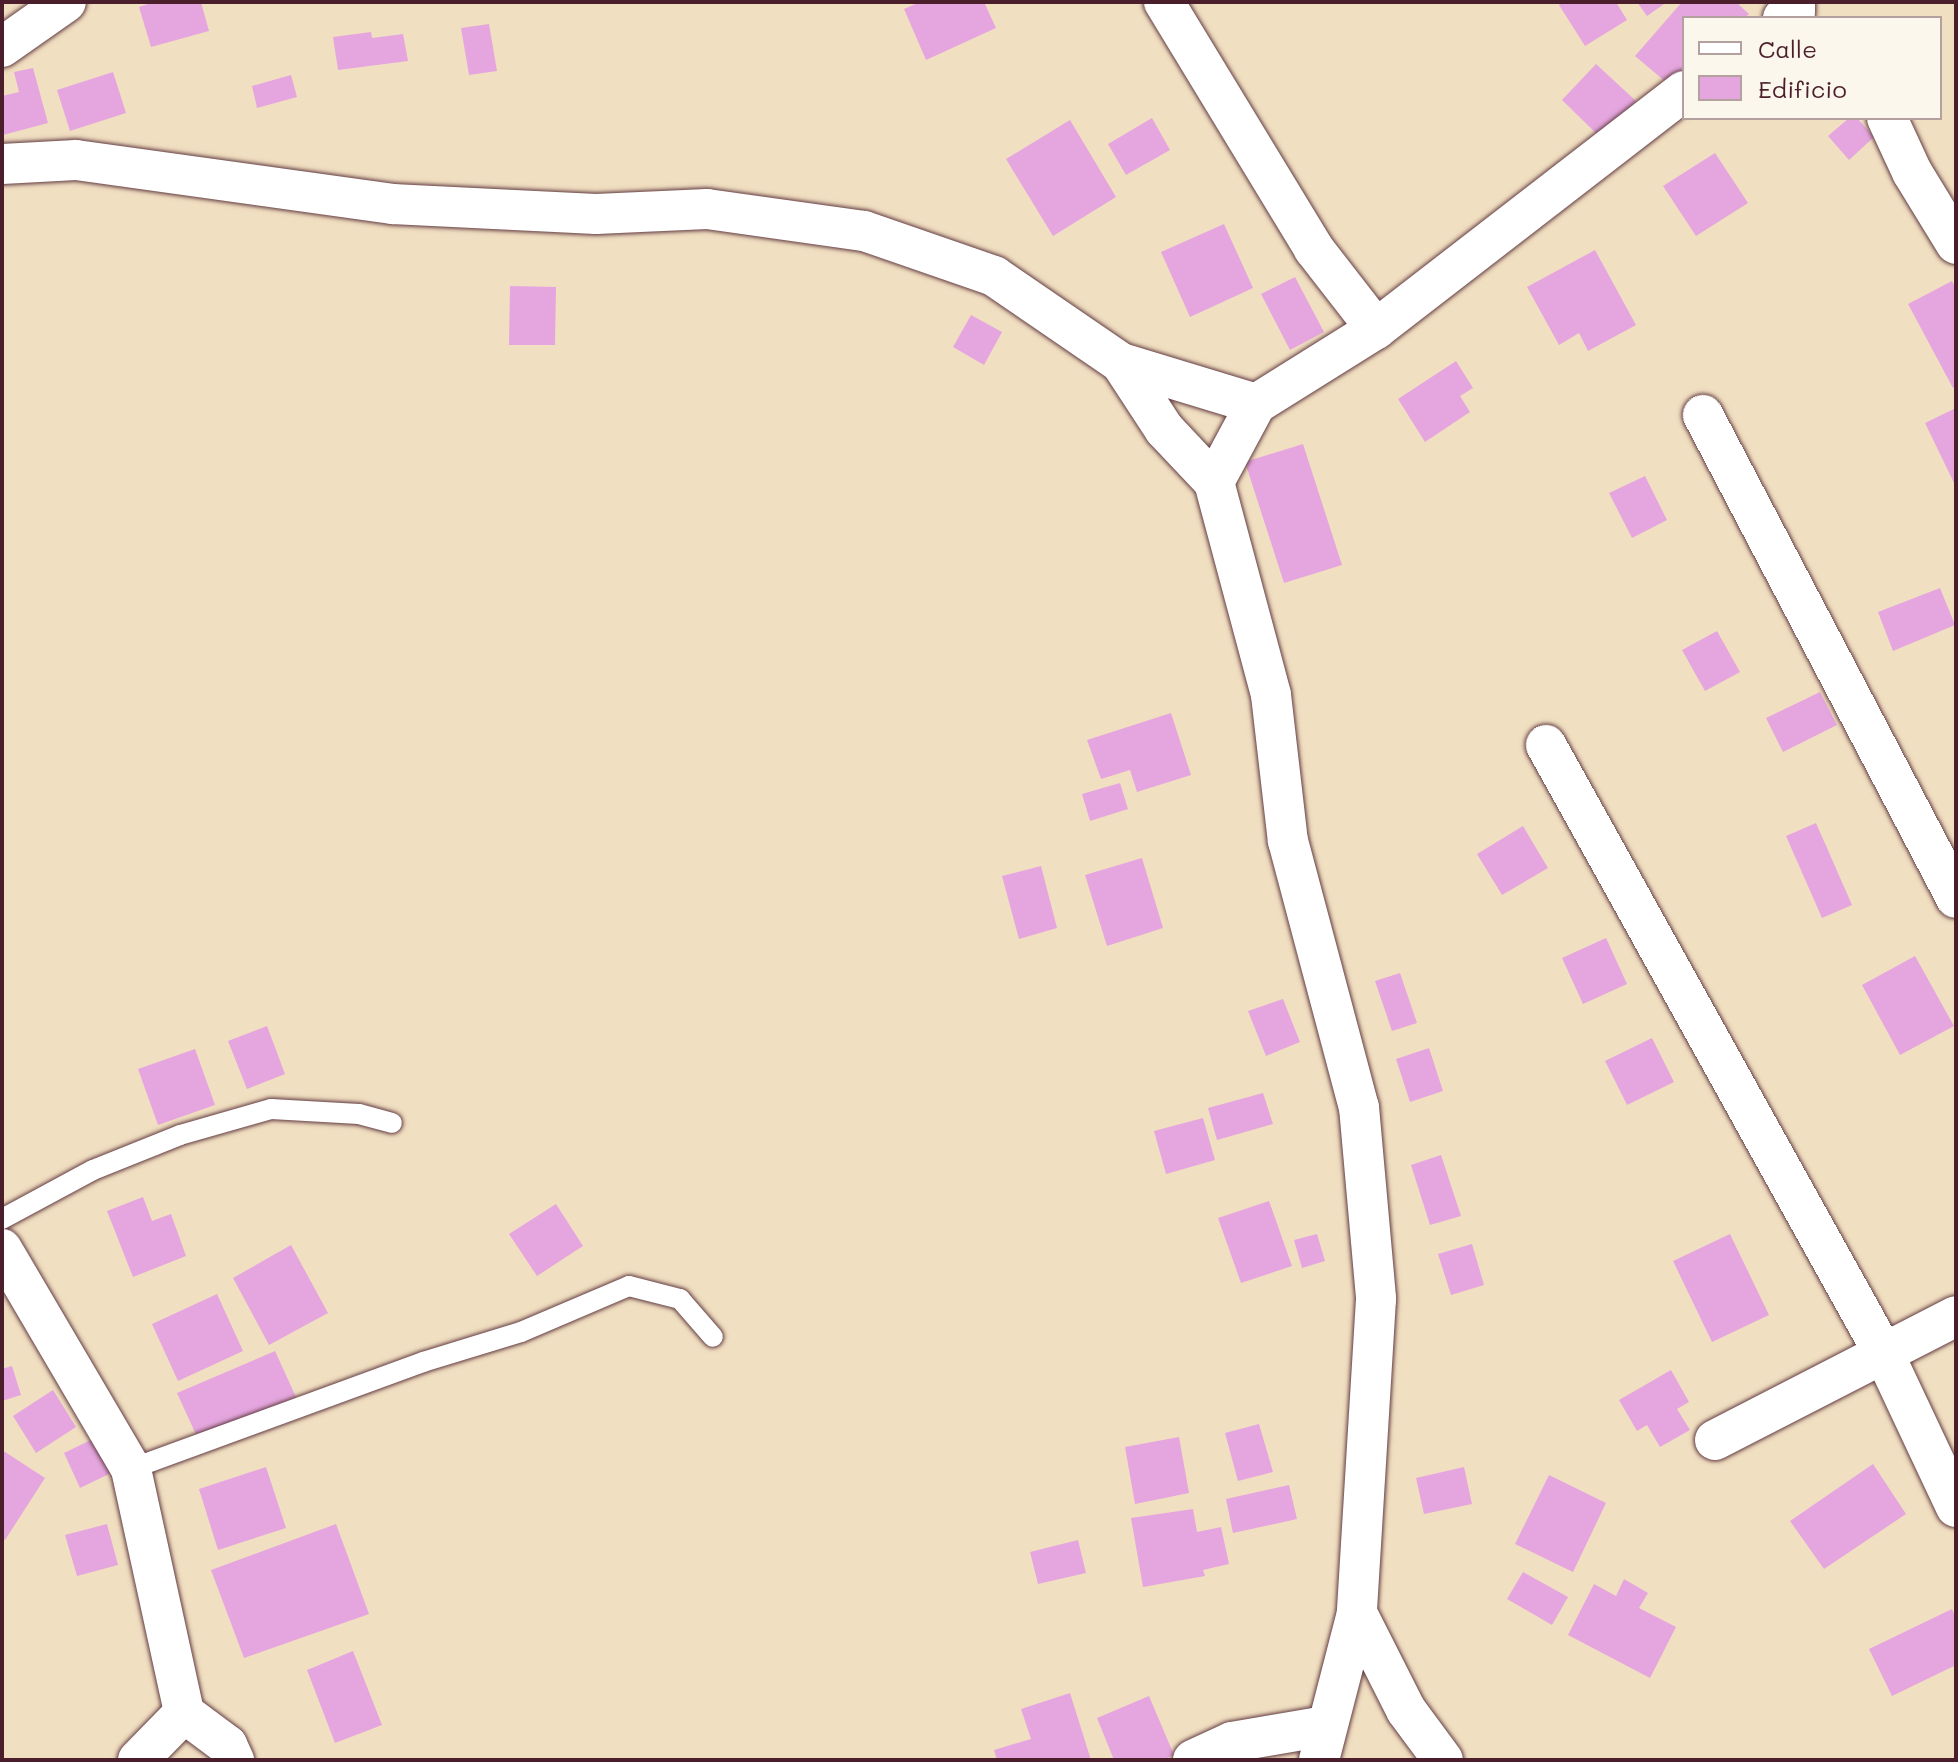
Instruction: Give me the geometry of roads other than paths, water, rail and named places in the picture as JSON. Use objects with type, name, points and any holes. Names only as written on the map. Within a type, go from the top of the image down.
[{"type":"street","points":[[2,47],[66,2]]},
{"type":"street","points":[[1164,2],[1314,249],[1376,329]]},
{"type":"street","points":[[1214,482],[1256,404],[1376,329],[1682,93]]},
{"type":"street","points":[[1888,120],[1912,172],[1956,244]]},
{"type":"street","points":[[2,164],[76,160],[392,204],[596,214],[707,209],[864,231],[994,276],[1121,363],[1256,404]]},
{"type":"street","points":[[1121,363],[1164,429],[1214,482],[1271,695],[1288,841],[1359,1107],[1376,1299],[1357,1613],[1323,1743],[1232,1742],[1193,1760]]},
{"type":"street","points":[[1703,415],[1956,898]]},
{"type":"street","points":[[1546,745],[1884,1354],[1956,1507]]},
{"type":"street","points":[[2,1249],[131,1469],[184,1713],[227,1745],[234,1760]]},
{"type":"street","points":[[1715,1440],[1956,1316]]},
{"type":"street","points":[[1357,1613],[1406,1710],[1443,1760]]},
{"type":"street","points":[[138,1760],[184,1713]]},
{"type":"lane","points":[[2,1219],[93,1170],[180,1135],[271,1109],[359,1114],[392,1123]]},
{"type":"lane","points":[[131,1469],[423,1362],[521,1332],[629,1286],[680,1299],[713,1337]]}]
